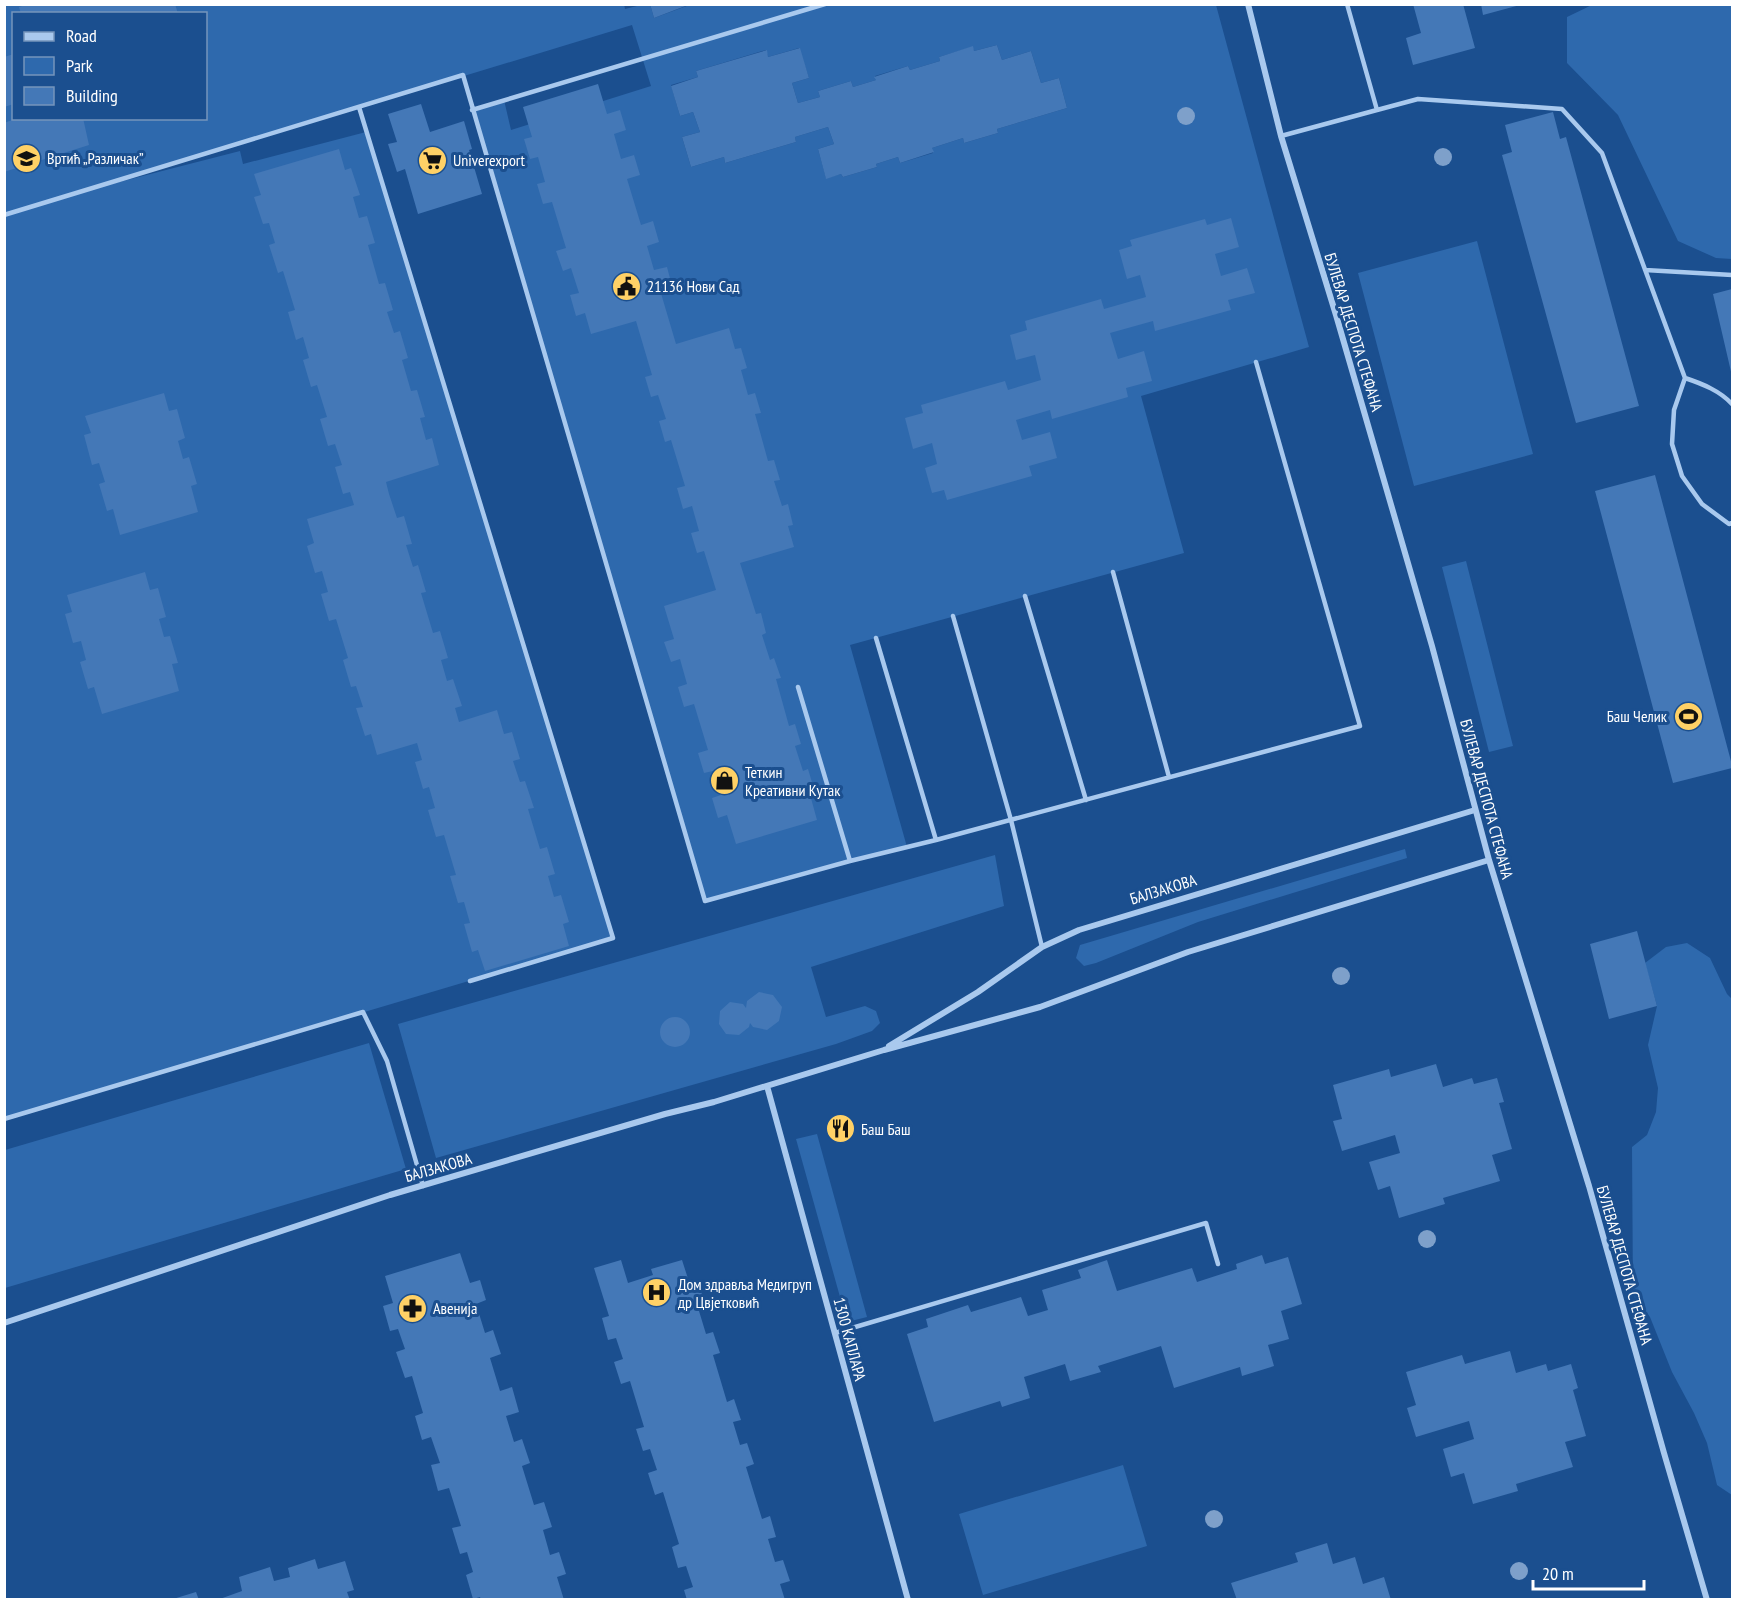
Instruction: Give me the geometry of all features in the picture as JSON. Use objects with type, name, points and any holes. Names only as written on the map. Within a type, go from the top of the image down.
[{"type":"street","name":"БУЛЕВАР ДЕСПОТА СТЕФАНА","points":[[1248,4],[1281,136],[1336,315],[1432,646],[1489,860],[1589,1186],[1707,1599]]},
{"type":"street","name":"БАЛЗАКОВА","points":[[884,1050],[978,992],[1042,947],[1079,930],[1475,810]]},
{"type":"street","name":"БАЛЗАКОВА","points":[[4,1323],[423,1186],[884,1050],[1040,1007],[1188,952],[1489,860]]},
{"type":"street","name":"1300 КАПЛАРА","points":[[767,1086],[908,1599]]},
{"type":"lane","points":[[472,110],[825,4]]},
{"type":"lane","points":[[1347,4],[1377,110]]},
{"type":"lane","points":[[4,215],[463,75],[705,901],[1360,726],[1256,362]]},
{"type":"lane","points":[[1281,136],[1418,99],[1562,109],[1602,153],[1685,378],[1674,410],[1672,444],[1682,476],[1702,504],[1729,524],[1732,523]]},
{"type":"lane","points":[[359,107],[613,938],[470,981]]},
{"type":"lane","points":[[1645,270],[1732,275]]},
{"type":"lane","points":[[1685,378],[1701,383],[1725,396],[1732,404]]},
{"type":"lane","points":[[1113,572],[1169,777]]},
{"type":"lane","points":[[1025,596],[1086,800]]},
{"type":"lane","points":[[953,616],[1011,820],[1042,947]]},
{"type":"lane","points":[[876,638],[936,840]]},
{"type":"lane","points":[[798,687],[850,861]]},
{"type":"lane","points":[[4,1119],[363,1012],[387,1060],[423,1186]]},
{"type":"lane","points":[[835,1333],[1206,1223],[1218,1264]]},
{"type":"green space","points":[[624,4],[625,9],[650,4],[654,18],[692,4],[1216,5],[1309,347],[1141,396],[1184,553],[850,645],[907,847],[704,901],[472,110],[504,100],[511,130],[651,86],[632,25],[92,189],[240,151],[243,164],[366,132],[613,938],[5,1119],[5,5]],"holes":[[[997,45],[1002,60],[1031,51],[1041,83],[1059,78],[1067,108],[997,129],[998,133],[964,143],[963,138],[932,148],[933,153],[900,163],[898,157],[876,164],[877,167],[843,177],[841,174],[826,178],[818,149],[834,144],[828,127],[795,137],[796,142],[725,163],[724,157],[691,167],[682,137],[700,132],[693,112],[680,116],[671,85],[698,77],[696,71],[766,50],[768,57],[799,48],[809,78],[792,83],[798,103],[820,97],[818,91],[851,81],[853,87],[876,80],[875,76],[908,66],[910,70],[940,61],[939,57],[972,47],[974,51]]]},
{"type":"green space","points":[[1594,4],[1732,5],[1732,259],[1716,258],[1678,241],[1618,115],[1567,63],[1567,17]]},
{"type":"green space","points":[[1477,241],[1533,454],[1414,486],[1358,273]]},
{"type":"green space","points":[[1466,561],[1513,746],[1489,752],[1442,567]]},
{"type":"green space","points":[[1405,849],[1407,858],[1198,922],[1096,963],[1084,966],[1076,958],[1080,945]]},
{"type":"green space","points":[[995,855],[1004,906],[811,967],[826,1017],[865,1006],[876,1011],[880,1023],[872,1031],[836,1044],[436,1158],[398,1024]]},
{"type":"green space","points":[[1687,943],[1710,958],[1727,994],[1732,999],[1732,1495],[1717,1485],[1707,1443],[1694,1413],[1672,1372],[1650,1317],[1633,1295],[1632,1147],[1647,1135],[1656,1112],[1658,1088],[1648,1045],[1657,1006],[1645,963],[1666,947]]},
{"type":"green space","points":[[369,1043],[406,1169],[5,1288],[5,1150]]},
{"type":"green space","points":[[817,1134],[867,1317],[847,1322],[796,1139]]},
{"type":"green space","points":[[1123,1465],[1147,1546],[983,1595],[959,1514]]},
{"type":"building","points":[[28,4],[175,4],[177,12],[20,12],[19,7]]},
{"type":"building","points":[[650,4],[688,4],[688,5],[654,18]]},
{"type":"building","points":[[1413,4],[1463,4],[1475,48],[1413,65],[1406,38],[1421,33]]},
{"type":"building","points":[[1481,4],[1520,4],[1520,5],[1483,15]]},
{"type":"building","points":[[997,45],[1002,60],[1031,51],[1041,83],[1059,78],[1067,108],[997,129],[998,133],[964,143],[963,138],[932,148],[934,152],[900,163],[898,157],[876,164],[877,167],[843,177],[841,174],[826,179],[818,149],[834,144],[828,127],[795,137],[796,142],[725,163],[724,157],[691,167],[682,137],[700,132],[693,112],[680,116],[671,86],[698,77],[696,71],[767,50],[768,57],[800,48],[809,78],[792,83],[798,103],[820,97],[818,91],[851,81],[853,87],[876,80],[874,77],[908,66],[910,70],[940,61],[939,57],[973,46],[974,51]]},
{"type":"building","points":[[12,55],[12,105],[4,107],[4,57]]},
{"type":"building","points":[[598,84],[607,114],[620,110],[626,130],[614,134],[621,159],[634,155],[640,175],[627,179],[641,225],[653,221],[659,242],[647,246],[654,270],[667,267],[672,286],[660,290],[676,344],[729,328],[735,349],[741,348],[747,368],[741,370],[748,395],[755,393],[761,413],[755,414],[768,461],[774,460],[780,480],[774,481],[782,506],[788,504],[793,525],[788,526],[794,547],[740,563],[756,614],[761,613],[766,633],[762,635],[770,660],[774,658],[781,678],[776,679],[789,726],[795,724],[801,744],[795,746],[803,771],[808,769],[814,789],[809,791],[817,820],[736,844],[727,815],[718,818],[712,798],[721,795],[713,771],[704,773],[698,753],[708,750],[694,704],[684,707],[678,687],[687,684],[680,659],[671,662],[664,642],[674,639],[664,606],[716,590],[704,551],[697,553],[691,533],[699,531],[692,506],[683,509],[677,488],[685,486],[671,440],[665,442],[659,421],[666,419],[658,395],[651,397],[645,377],[652,375],[636,321],[591,334],[585,313],[576,316],[570,295],[579,293],[571,268],[563,271],[556,251],[566,248],[552,202],[543,204],[537,184],[545,182],[538,157],[530,159],[524,139],[532,137],[523,107]]},
{"type":"building","name":"Univerexport","points":[[421,104],[430,132],[464,121],[472,149],[469,150],[482,194],[418,214],[405,169],[397,172],[388,144],[397,142],[388,114]]},
{"type":"building","points":[[1553,112],[1560,139],[1566,137],[1639,406],[1576,423],[1502,155],[1512,152],[1505,125]]},
{"type":"building","name":"Вртић „Различак”","points":[[12,120],[83,120],[89,145],[4,172],[4,123]]},
{"type":"building","points":[[339,149],[345,170],[351,168],[360,195],[353,197],[359,218],[367,216],[375,243],[368,245],[379,284],[385,283],[393,310],[387,312],[394,333],[400,331],[408,358],[402,360],[411,391],[417,390],[425,417],[420,418],[426,440],[432,438],[439,465],[386,482],[389,494],[397,518],[404,516],[412,544],[406,545],[413,567],[418,565],[426,592],[421,593],[433,633],[440,631],[448,658],[441,660],[447,681],[453,679],[462,706],[455,708],[459,722],[497,710],[504,734],[512,732],[520,759],[513,761],[520,782],[525,781],[534,808],[528,809],[540,849],[547,847],[555,874],[548,876],[554,897],[561,895],[569,922],[563,924],[569,946],[485,971],[478,950],[472,952],[464,924],[470,923],[464,902],[458,903],[450,876],[456,875],[444,835],[436,837],[428,810],[435,808],[429,787],[423,789],[415,762],[422,760],[417,743],[377,755],[371,734],[365,736],[356,708],[363,707],[356,686],[351,687],[343,660],[348,658],[336,619],[329,621],[321,594],[328,592],[322,571],[315,573],[307,546],[314,543],[307,519],[354,505],[350,492],[343,494],[335,467],[342,465],[335,444],[328,446],[320,419],[327,417],[317,385],[311,387],[303,360],[309,358],[303,337],[296,340],[288,312],[295,310],[283,271],[278,273],[269,245],[275,243],[269,223],[263,224],[254,197],[261,195],[254,174]]},
{"type":"building","points":[[1231,218],[1239,247],[1215,254],[1221,276],[1247,268],[1255,293],[1228,300],[1231,310],[1155,331],[1153,321],[1110,333],[1118,359],[1144,351],[1152,381],[1126,388],[1128,397],[1052,419],[1050,410],[1016,420],[1022,440],[1050,432],[1057,458],[1029,466],[1032,476],[947,500],[944,490],[932,493],[925,468],[937,464],[932,443],[913,449],[905,418],[923,413],[921,405],[1005,381],[1008,390],[1041,380],[1035,355],[1016,360],[1010,335],[1027,330],[1025,321],[1101,299],[1104,309],[1146,297],[1140,275],[1127,279],[1119,250],[1132,246],[1130,240],[1205,219],[1207,225]]},
{"type":"building","points":[[1732,289],[1732,376],[1713,294]]},
{"type":"building","points":[[164,393],[169,411],[177,409],[185,438],[178,441],[183,459],[189,457],[197,484],[191,486],[198,512],[120,535],[113,509],[107,511],[99,484],[105,482],[99,463],[92,465],[84,435],[91,433],[85,416]]},
{"type":"building","points":[[1655,475],[1732,765],[1732,768],[1673,783],[1595,491]]},
{"type":"building","points":[[145,572],[150,590],[158,588],[166,617],[159,619],[164,637],[170,636],[178,663],[172,664],[179,691],[102,714],[94,687],[88,689],[80,662],[86,660],[81,641],[73,643],[65,614],[72,612],[67,595]]},
{"type":"building","points":[[1637,931],[1657,1006],[1609,1019],[1590,944]]},
{"type":"building","points":[[759,992],[773,995],[782,1007],[779,1021],[767,1030],[753,1027],[750,1023],[749,1027],[739,1035],[726,1034],[719,1024],[720,1011],[730,1002],[743,1004],[746,1008],[747,1001]]},
{"type":"building","points":[[675,1017],[686,1021],[690,1032],[686,1043],[675,1047],[664,1043],[660,1032],[664,1021]]},
{"type":"building","points":[[1436,1064],[1443,1087],[1472,1078],[1474,1084],[1497,1078],[1504,1102],[1499,1103],[1512,1149],[1492,1155],[1500,1181],[1443,1198],[1445,1204],[1399,1218],[1390,1186],[1378,1190],[1369,1162],[1400,1153],[1395,1135],[1342,1151],[1333,1121],[1342,1119],[1333,1085],[1389,1069],[1391,1077]]},
{"type":"building","points":[[460,1253],[470,1283],[480,1280],[486,1300],[476,1304],[485,1333],[493,1330],[501,1354],[490,1358],[500,1391],[512,1387],[519,1412],[506,1416],[514,1442],[522,1439],[530,1463],[522,1466],[534,1505],[544,1502],[552,1527],[543,1530],[550,1555],[559,1552],[566,1574],[557,1577],[564,1600],[481,1600],[480,1597],[473,1599],[466,1575],[473,1572],[467,1552],[460,1554],[452,1528],[461,1526],[449,1488],[438,1491],[431,1465],[440,1463],[431,1437],[422,1440],[415,1416],[423,1413],[412,1376],[405,1378],[396,1352],[405,1349],[398,1329],[390,1331],[383,1306],[393,1303],[385,1276]]},
{"type":"building","points":[[1262,1255],[1265,1264],[1288,1257],[1302,1304],[1281,1311],[1289,1339],[1268,1345],[1274,1366],[1242,1376],[1240,1367],[1174,1388],[1161,1346],[1098,1366],[1101,1372],[1070,1381],[1065,1364],[1024,1377],[1030,1398],[1002,1407],[1000,1401],[934,1422],[907,1334],[928,1327],[926,1319],[968,1305],[971,1312],[1021,1297],[1028,1316],[1048,1310],[1042,1290],[1081,1278],[1078,1270],[1107,1260],[1117,1291],[1192,1268],[1197,1282],[1237,1269],[1236,1264]]},
{"type":"building","points":[[621,1260],[628,1283],[653,1275],[651,1269],[682,1260],[692,1291],[700,1288],[706,1308],[699,1311],[706,1334],[713,1332],[720,1353],[713,1355],[727,1402],[734,1399],[741,1420],[733,1422],[740,1445],[747,1443],[754,1464],[746,1467],[762,1519],[770,1516],[776,1537],[768,1539],[775,1562],[783,1560],[790,1581],[780,1584],[785,1600],[687,1600],[684,1590],[693,1587],[686,1566],[678,1568],[672,1547],[679,1544],[663,1492],[655,1495],[648,1473],[657,1470],[650,1449],[643,1451],[636,1429],[644,1427],[630,1381],[621,1384],[614,1362],[623,1359],[616,1338],[608,1340],[602,1318],[609,1316],[594,1268]]},
{"type":"building","points":[[1510,1351],[1516,1373],[1546,1364],[1548,1371],[1571,1364],[1578,1388],[1573,1390],[1586,1436],[1565,1442],[1573,1467],[1516,1484],[1518,1491],[1473,1504],[1464,1473],[1451,1477],[1443,1449],[1474,1439],[1469,1421],[1416,1437],[1407,1408],[1416,1405],[1406,1372],[1462,1355],[1465,1364]]},
{"type":"building","points":[[1327,1543],[1333,1564],[1355,1557],[1363,1584],[1384,1577],[1391,1600],[1237,1600],[1231,1583],[1298,1562],[1295,1553]]},
{"type":"building","points":[[315,1559],[318,1569],[345,1561],[354,1590],[347,1592],[350,1600],[217,1600],[242,1591],[239,1577],[270,1567],[274,1581],[290,1577],[288,1568]]},
{"type":"building","points":[[196,1592],[199,1600],[173,1600],[173,1599]]},
{"type":"place","name":"Вртић „Различак”","points":[[26,158]]},
{"type":"place","name":"Univerexport","points":[[432,160]]},
{"type":"place","name":"21136 Нови Сад","points":[[626,286]]},
{"type":"place","name":"Баш Челик","points":[[1688,716]]},
{"type":"place","name":"Теткин Креативни Кутак","points":[[724,781]]},
{"type":"place","name":"Баш Баш","points":[[840,1129]]},
{"type":"place","name":"Дом здравља Медигруп др Цвјетковић","points":[[657,1293]]},
{"type":"place","name":"Авенија","points":[[412,1308]]}]
